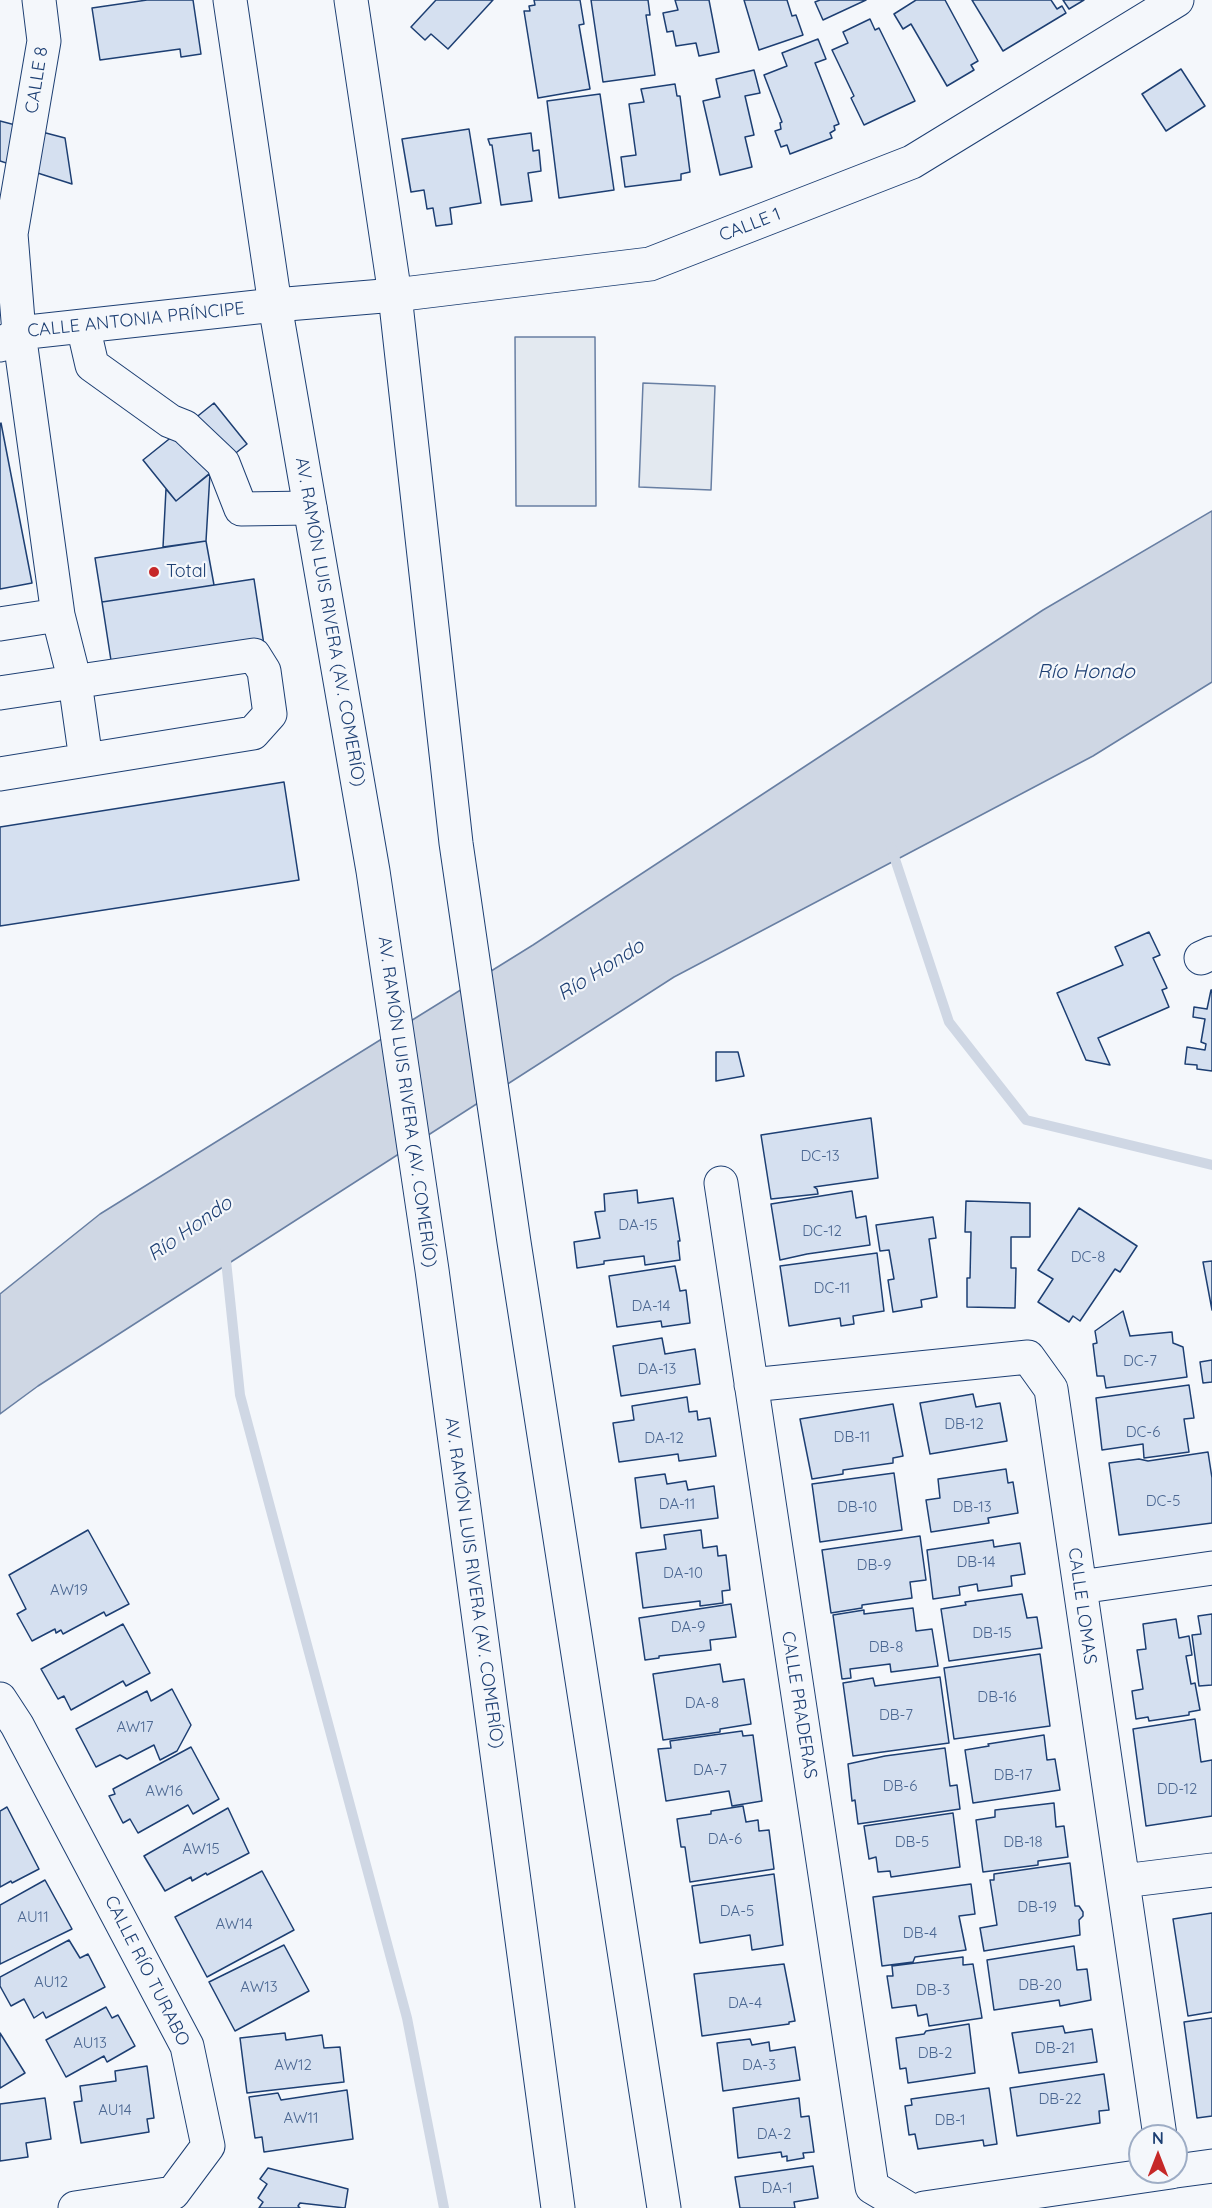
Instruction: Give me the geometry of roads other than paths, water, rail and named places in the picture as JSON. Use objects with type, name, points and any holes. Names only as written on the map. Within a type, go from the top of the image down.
[{"type":"street","name":"CALLE 8","points":[[39,0],[44,41],[11,234],[6,337],[58,615],[75,682],[86,760]]},
{"type":"street","name":"AV. RAMÓN LUIS RIVERA (AV. COMERÍO)","points":[[230,0],[275,305],[373,871],[432,1270],[558,2208]]},
{"type":"street","points":[[351,0],[395,295],[456,843],[514,1242],[664,2208]]},
{"type":"street","name":"CALLE 1","points":[[275,305],[395,295],[650,264],[912,162],[1177,0]]},
{"type":"street","name":"CALLE ANTONIA PRÍNCIPE","points":[[6,337],[83,326],[275,305]]},
{"type":"street","points":[[83,326],[92,365],[170,421],[185,427],[223,463],[241,509],[310,508]]},
{"type":"street","points":[[0,624],[58,615]]},
{"type":"street","points":[[0,693],[254,656],[264,671],[270,714],[252,733],[0,774]]},
{"type":"street","name":"CALLE PRADERAS","points":[[722,1183],[872,2187],[907,2208]]},
{"type":"street","name":"CALLE LOMAS","points":[[751,1385],[1028,1357],[1051,1389],[1158,2124]]},
{"type":"street","points":[[1080,1587],[1212,1568]]},
{"type":"street","name":"CALLE RÍO TURABO","points":[[0,1699],[17,1725],[187,2046],[208,2146],[173,2193],[75,2208]]},
{"type":"street","points":[[1123,1881],[1212,1870]]},
{"type":"street","points":[[1188,2169],[1212,2166]]},
{"type":"street","points":[[924,2208],[1128,2178]]},
{"type":"water","name":"Río Hondo","points":[[1212,511],[1212,682],[1093,756],[674,977],[38,1386],[0,1414],[0,1294],[100,1214],[533,945],[1043,610]]},
{"type":"waterway","points":[[891,847],[949,1022],[1026,1120],[1212,1165]]},
{"type":"waterway","points":[[225,1251],[240,1395],[407,2018],[444,2208]]},
{"type":"place","name":"Total","points":[[154,572]]}]
